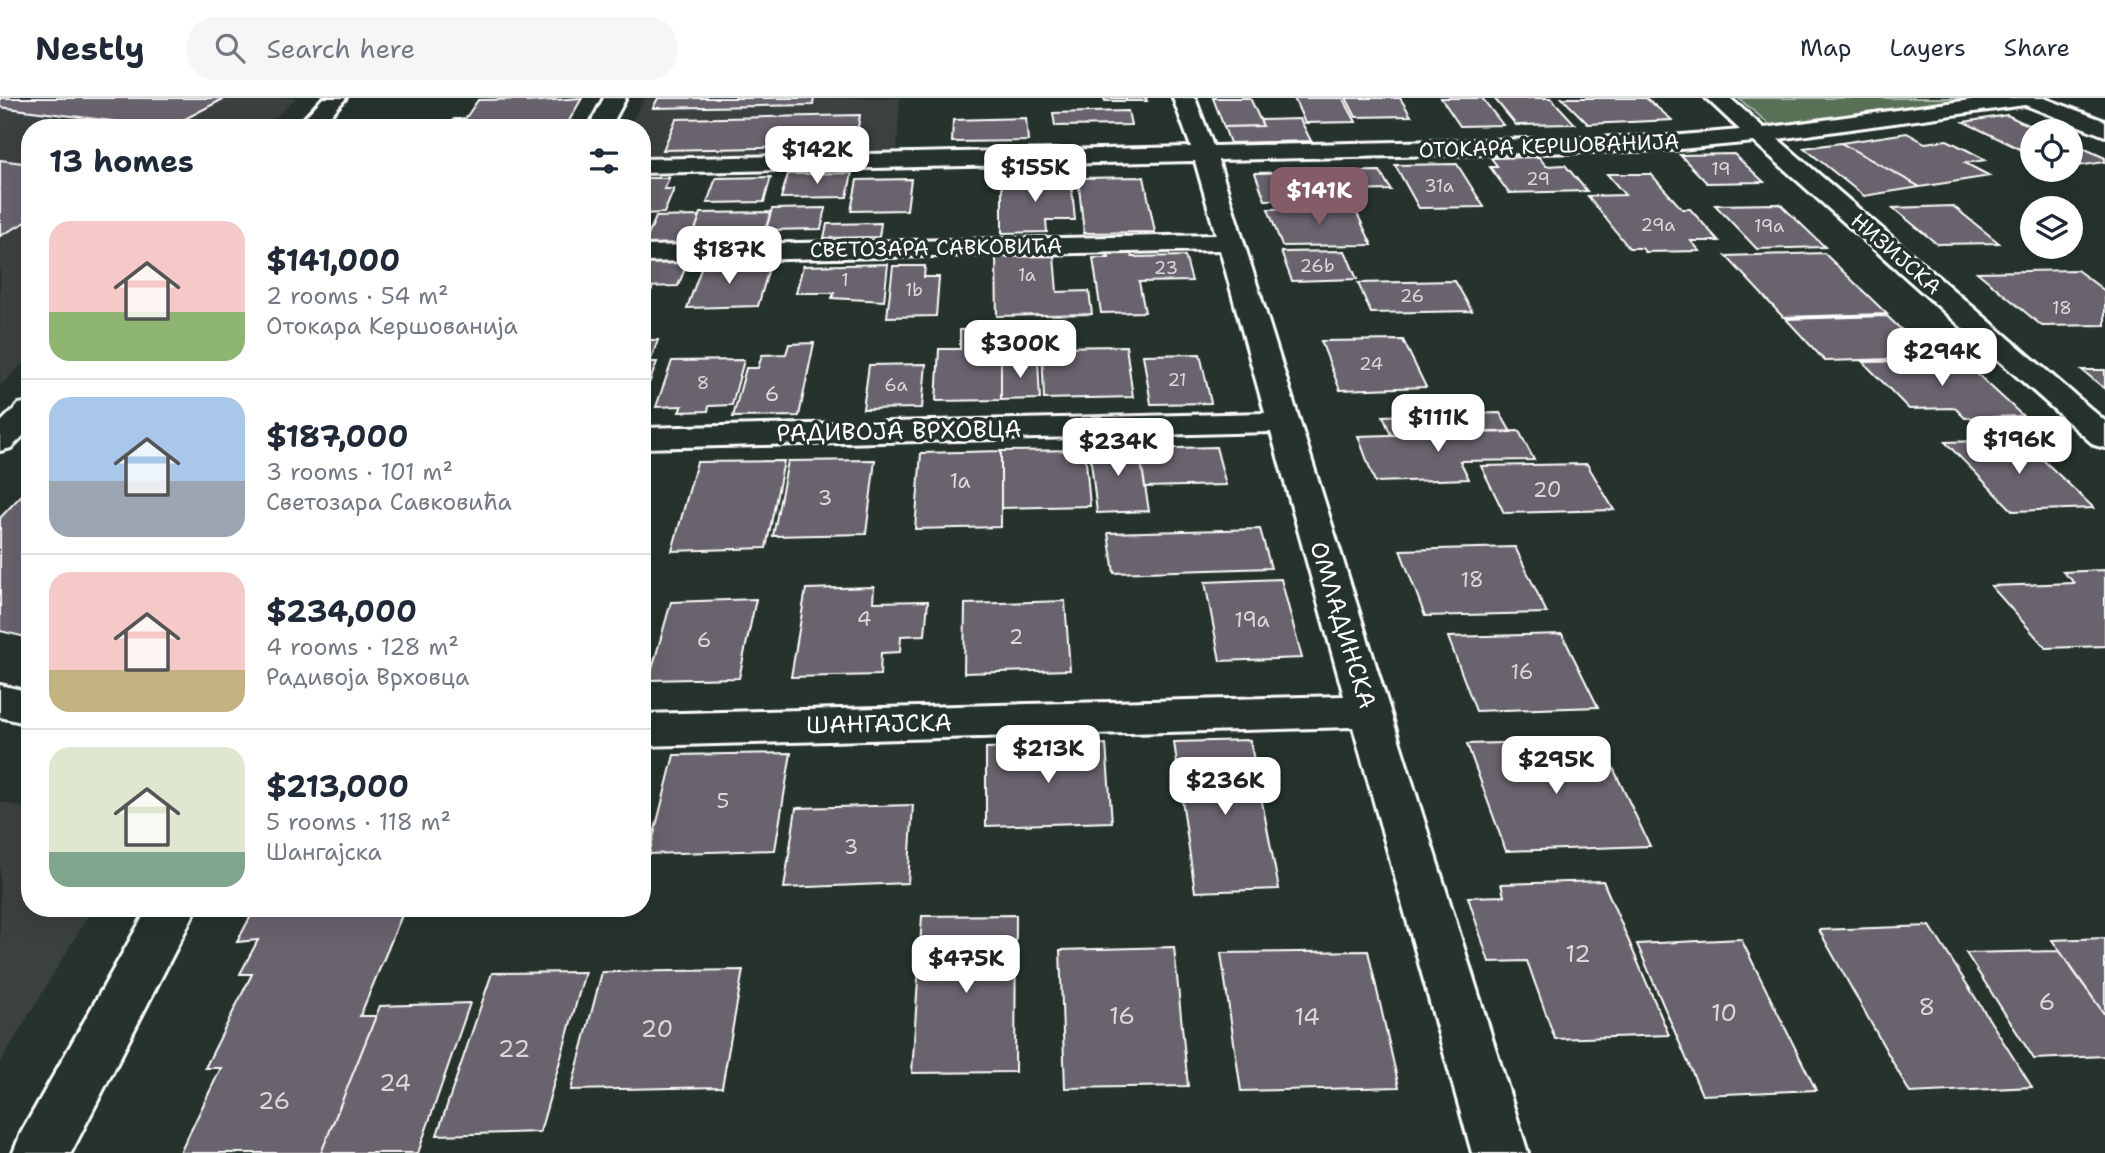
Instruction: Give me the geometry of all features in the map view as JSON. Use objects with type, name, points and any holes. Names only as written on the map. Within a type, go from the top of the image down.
[{"type":"street","points":[[315,119],[335,98]]},
{"type":"street","points":[[604,119],[615,98]]},
{"type":"street","name":"ОМЛАДИНСКА","points":[[1184,98],[1205,155],[1500,1153]]},
{"type":"street","name":"НИЗИЈСКА","points":[[1717,98],[2105,438]]},
{"type":"street","points":[[2028,98],[2105,129]]},
{"type":"street","name":"ОТОКАРА КЕРШОВАНИЈА","points":[[651,166],[1656,143],[1761,135],[2028,98]]},
{"type":"street","name":"СВЕТОЗАРА САВКОВИЋА","points":[[651,254],[1231,242]]},
{"type":"street","points":[[0,441],[21,420]]},
{"type":"street","name":"РАДИВОЈА ВРХОВЦА","points":[[651,438],[1282,422]]},
{"type":"street","points":[[0,701],[21,706]]},
{"type":"street","name":"ШАНГАЈСКА","points":[[651,730],[1368,711]]},
{"type":"street","points":[[41,1153],[168,917]]},
{"type":"shaded area","points":[[0,98],[296,98],[274,119],[21,119],[21,366],[0,386]]},
{"type":"shaded area","points":[[645,98],[900,98],[897,150],[651,156],[651,119],[633,119]]},
{"type":"shaded area","points":[[0,802],[21,807],[21,917],[88,917],[0,1063]]},
{"type":"green space","points":[[1738,98],[1971,98],[1770,125]]},
{"type":"building","points":[[0,98],[225,98],[185,119],[96,119],[0,107]]},
{"type":"building","points":[[582,98],[570,119],[465,119],[478,100],[528,99],[527,102]]},
{"type":"building","points":[[658,98],[814,98],[813,105],[653,108]]},
{"type":"building","points":[[1104,98],[1146,98],[1147,101],[1105,101]]},
{"type":"building","points":[[1213,98],[1250,98],[1263,126],[1224,127]]},
{"type":"building","points":[[1294,98],[1343,98],[1356,122],[1305,123]]},
{"type":"building","points":[[1346,98],[1400,98],[1411,116],[1356,117]]},
{"type":"building","points":[[1441,98],[1482,98],[1503,125],[1460,126]]},
{"type":"building","points":[[1494,98],[1551,98],[1575,124],[1516,125]]},
{"type":"building","points":[[1562,98],[1646,98],[1672,120],[1588,124]]},
{"type":"building","points":[[1128,111],[1131,125],[1055,126],[1053,113]]},
{"type":"building","points":[[860,115],[855,146],[663,150],[676,119]]},
{"type":"building","points":[[2007,115],[2020,121],[2020,149],[1964,122]]},
{"type":"building","points":[[1026,118],[1028,141],[952,142],[953,120]]},
{"type":"building","points":[[1300,119],[1311,141],[1230,143],[1224,127],[1263,126],[1260,120]]},
{"type":"building","points":[[1907,133],[1925,143],[1947,140],[1967,150],[1986,160],[1965,163],[1990,176],[1920,187],[1841,143]]},
{"type":"building","points":[[1841,143],[1920,187],[1864,196],[1804,148]]},
{"type":"building","points":[[2083,148],[2105,158],[2105,162],[2083,165]]},
{"type":"building","points":[[1734,154],[1764,182],[1707,183],[1680,155]]},
{"type":"building","points":[[1539,157],[1546,166],[1565,165],[1587,191],[1509,193],[1490,167],[1498,167],[1491,158]]},
{"type":"building","points":[[0,160],[21,163],[21,225],[0,236]]},
{"type":"building","points":[[1457,164],[1484,207],[1419,208],[1395,165]]},
{"type":"building","points":[[1380,171],[1391,190],[1349,191],[1353,198],[1265,200],[1255,173]]},
{"type":"building","points":[[852,173],[847,197],[781,198],[788,174]]},
{"type":"building","points":[[1607,174],[1651,174],[1682,209],[1690,209],[1719,241],[1691,241],[1700,251],[1645,252],[1642,248],[1629,248],[1588,196],[1625,195]]},
{"type":"building","points":[[771,177],[764,202],[707,203],[716,178]]},
{"type":"building","points":[[1144,177],[1155,232],[1084,233],[1078,178]]},
{"type":"building","points":[[651,178],[669,178],[664,189],[674,189],[664,213],[651,214]]},
{"type":"building","points":[[911,179],[907,210],[851,211],[857,180]]},
{"type":"building","points":[[1002,179],[1071,179],[1075,220],[1046,220],[1047,232],[1002,233]]},
{"type":"building","points":[[1780,204],[1825,247],[1757,249],[1715,205]]},
{"type":"building","points":[[1953,206],[1999,243],[1937,244],[1893,208]]},
{"type":"building","points":[[1354,207],[1372,245],[1282,246],[1268,209]]},
{"type":"building","points":[[826,208],[821,229],[765,230],[772,209]]},
{"type":"building","points":[[771,212],[764,237],[692,238],[701,213]]},
{"type":"building","points":[[700,216],[690,244],[651,245],[651,229],[656,217]]},
{"type":"building","points":[[881,223],[879,237],[824,238],[827,224]]},
{"type":"building","points":[[1345,251],[1357,279],[1292,281],[1281,252]]},
{"type":"building","points":[[1108,253],[1131,253],[1132,257],[1185,256],[1192,281],[1139,282],[1145,312],[1101,313],[1093,258],[1109,258]]},
{"type":"building","points":[[1824,253],[1887,314],[1783,317],[1726,256]]},
{"type":"building","points":[[1054,256],[1057,292],[1089,291],[1092,314],[997,316],[996,257]]},
{"type":"building","points":[[689,259],[678,286],[651,287],[651,260]]},
{"type":"building","points":[[888,264],[884,301],[832,298],[834,293],[796,293],[803,266]]},
{"type":"building","points":[[770,265],[758,306],[687,308],[702,266]]},
{"type":"building","points":[[893,266],[925,266],[924,277],[939,277],[936,316],[887,317]]},
{"type":"building","points":[[2077,270],[2105,291],[2105,325],[2042,326],[1977,272]]},
{"type":"building","points":[[1455,281],[1472,311],[1371,313],[1358,283]]},
{"type":"building","points":[[1887,316],[1931,358],[1825,361],[1786,319]]},
{"type":"building","points":[[992,329],[991,355],[1001,355],[1001,400],[936,401],[939,349],[960,349],[960,330]]},
{"type":"building","points":[[651,340],[658,340],[651,359]]},
{"type":"building","points":[[1403,340],[1426,387],[1340,390],[1321,341]]},
{"type":"building","points":[[814,343],[799,416],[733,417],[746,368],[758,368],[762,355],[786,354],[789,344]]},
{"type":"building","points":[[1126,346],[1133,397],[1044,399],[1042,347]]},
{"type":"building","points":[[1200,354],[1211,403],[1151,404],[1143,355]]},
{"type":"building","points":[[1038,359],[1040,399],[1001,400],[1001,360]]},
{"type":"building","points":[[744,360],[732,405],[709,406],[708,411],[679,412],[682,406],[656,407],[672,361]]},
{"type":"building","points":[[1962,360],[2023,416],[1965,418],[1955,408],[1909,409],[1863,362]]},
{"type":"building","points":[[651,362],[657,362],[651,378]]},
{"type":"building","points":[[926,364],[922,408],[863,409],[869,365]]},
{"type":"building","points":[[2082,370],[2105,370],[2105,389]]},
{"type":"building","points":[[1453,403],[1458,414],[1500,413],[1511,432],[1391,435],[1383,416],[1407,415],[1402,404]]},
{"type":"building","points":[[1519,431],[1534,460],[1460,461],[1469,479],[1375,482],[1358,436]]},
{"type":"building","points":[[2022,440],[2094,508],[2013,511],[1945,442]]},
{"type":"building","points":[[1138,442],[1149,511],[1097,513],[1089,444]]},
{"type":"building","points":[[1216,447],[1226,485],[1145,487],[1139,449]]},
{"type":"building","points":[[1085,450],[1090,506],[1001,508],[1001,451]]},
{"type":"building","points":[[1001,451],[1001,527],[915,529],[921,453]]},
{"type":"building","points":[[875,460],[866,534],[773,536],[788,461]]},
{"type":"building","points":[[784,461],[766,548],[672,551],[697,462]]},
{"type":"building","points":[[1587,464],[1614,510],[1504,513],[1481,466]]},
{"type":"building","points":[[21,496],[21,636],[0,631],[0,518]]},
{"type":"building","points":[[1260,529],[1271,568],[1114,573],[1108,533]]},
{"type":"building","points":[[1515,547],[1547,613],[1425,616],[1400,550]]},
{"type":"building","points":[[2105,570],[2105,646],[2046,648],[1991,586],[2075,583],[2063,572]]},
{"type":"building","points":[[1281,579],[1302,658],[1220,661],[1205,582]]},
{"type":"building","points":[[874,587],[873,602],[928,601],[925,635],[901,636],[900,652],[881,653],[880,675],[791,677],[806,589]]},
{"type":"building","points":[[756,599],[739,678],[651,680],[671,602]]},
{"type":"building","points":[[1065,601],[1070,670],[964,673],[965,604]]},
{"type":"building","points":[[1562,634],[1598,707],[1476,711],[1448,637]]},
{"type":"building","points":[[1250,740],[1279,889],[1195,892],[1174,742]]},
{"type":"building","points":[[1600,740],[1650,846],[1506,851],[1467,744]]},
{"type":"building","points":[[1106,744],[1112,822],[986,826],[986,748]]},
{"type":"building","points":[[791,753],[775,850],[651,854],[674,755]]},
{"type":"building","points":[[913,805],[908,883],[784,888],[796,808]]},
{"type":"building","points":[[1603,881],[1669,1035],[1555,1039],[1527,961],[1489,962],[1468,897],[1504,896],[1501,884]]},
{"type":"building","points":[[1016,915],[1015,1072],[912,1073],[922,916]]},
{"type":"building","points":[[250,917],[401,917],[360,1016],[376,1016],[321,1153],[180,1153],[221,1068],[205,1068],[252,974],[240,974],[258,940],[237,942]]},
{"type":"building","points":[[1930,926],[2032,1087],[1910,1093],[1819,930]]},
{"type":"building","points":[[2105,938],[2105,1015],[2052,940]]},
{"type":"building","points":[[1741,939],[1816,1090],[1702,1095],[1637,944]]},
{"type":"building","points":[[1174,947],[1188,1086],[1065,1088],[1060,950]]},
{"type":"building","points":[[1368,951],[1399,1087],[1241,1091],[1221,953]]},
{"type":"building","points":[[2059,951],[2105,1015],[2105,1056],[2034,1059],[1966,953]]},
{"type":"building","points":[[743,970],[722,1087],[571,1090],[602,972]]},
{"type":"building","points":[[585,972],[540,1132],[437,1135],[492,973]]},
{"type":"building","points":[[470,1003],[418,1153],[321,1153],[380,1006]]}]
